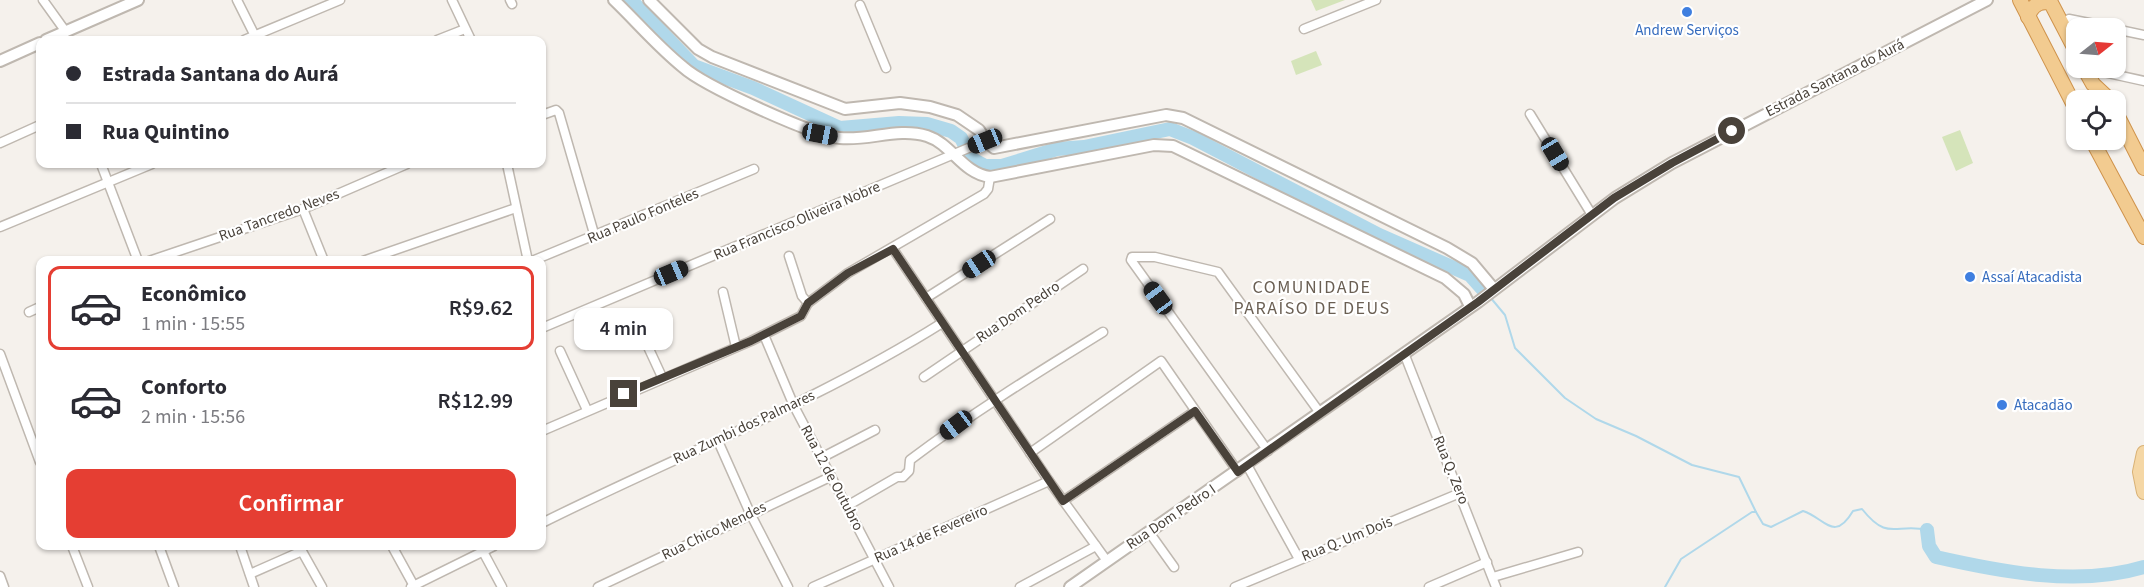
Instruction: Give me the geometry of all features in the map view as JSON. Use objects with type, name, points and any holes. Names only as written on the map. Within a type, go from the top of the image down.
[{"type":"highway","points":[[2020,0],[2066,90]]},
{"type":"highway","points":[[2059,0],[2068,18]]},
{"type":"highway","points":[[2028,17],[2036,4],[2042,1],[2051,3],[2066,32]]},
{"type":"highway","points":[[2126,133],[2144,168]]},
{"type":"highway","points":[[2097,150],[2144,237]]},
{"type":"main road","points":[[2144,453],[2140,472],[2144,492]]},
{"type":"street","points":[[43,0],[61,36],[138,0]]},
{"type":"street","points":[[237,0],[255,36],[340,0]]},
{"type":"street","points":[[452,0],[469,36]]},
{"type":"street","points":[[614,0],[683,68],[752,104],[820,134],[842,138],[913,134],[938,141],[957,153],[978,176],[990,177],[1154,145],[1173,146],[1445,278],[1474,304]]},
{"type":"street","points":[[649,0],[698,49],[712,57],[845,110],[900,103],[930,106],[957,115],[979,130],[994,148],[1166,115],[1182,117],[1447,248],[1472,263],[1492,289]]},
{"type":"street","points":[[1304,29],[1376,0]]},
{"type":"street","name":"Estrada Santana do Aurá","points":[[1474,304],[1592,215],[1672,163],[1987,0]]},
{"type":"street","points":[[860,5],[886,68]]},
{"type":"street","points":[[447,36],[465,28]]},
{"type":"street","points":[[2126,31],[2144,35]]},
{"type":"street","points":[[0,61],[36,45]]},
{"type":"street","points":[[2126,77],[2144,81]]},
{"type":"street","points":[[546,114],[556,110],[559,113],[595,237]]},
{"type":"street","points":[[1530,114],[1592,215]]},
{"type":"street","points":[[0,143],[36,127]]},
{"type":"street","name":"Rua Francisco Oliveira Nobre","points":[[546,326],[985,141]]},
{"type":"street","points":[[103,168],[136,256]]},
{"type":"street","points":[[0,227],[142,168]]},
{"type":"street","name":"Rua Tancredo Neves","points":[[164,256],[303,209],[398,168]]},
{"type":"street","points":[[508,168],[527,256]]},
{"type":"street","name":"Rua Paulo Fonteles","points":[[545,256],[754,169]]},
{"type":"street","points":[[546,429],[662,377],[764,335],[801,316],[808,303],[848,273],[893,249],[984,194],[988,189],[990,177]]},
{"type":"street","points":[[377,256],[516,208]]},
{"type":"street","points":[[303,209],[322,256]]},
{"type":"street","points":[[926,298],[1050,219]]},
{"type":"street","points":[[893,249],[1049,481],[1107,561]]},
{"type":"street","points":[[1268,451],[1131,260],[1132,257],[1138,255],[1155,257],[1218,272],[1320,413]]},
{"type":"street","points":[[789,256],[802,296],[808,303]]},
{"type":"street","name":"Rua Dom Pedro","points":[[924,377],[1083,269]]},
{"type":"street","points":[[723,292],[736,347]]},
{"type":"street","name":"Rua Dom Pedro I","points":[[1070,587],[1268,451],[1474,304]]},
{"type":"street","points":[[29,312],[36,309]]},
{"type":"street","points":[[637,323],[662,377]]},
{"type":"street","name":"Rua Zumbi dos Palmares","points":[[546,521],[794,406],[883,360],[942,323]]},
{"type":"street","points":[[847,506],[897,477],[903,477],[909,471],[910,460],[995,398],[1103,332]]},
{"type":"street","name":"Rua 12 de Outubro","points":[[764,335],[794,406],[889,587]]},
{"type":"street","points":[[560,351],[587,410]]},
{"type":"street","name":"Rua Q. Zero","points":[[1404,353],[1496,587]]},
{"type":"street","points":[[0,354],[36,451]]},
{"type":"street","points":[[1030,453],[1161,361],[1195,411],[1243,468],[1299,559]]},
{"type":"street","points":[[1063,501],[1195,411]]},
{"type":"street","points":[[821,458],[875,430]]},
{"type":"street","points":[[718,441],[750,513],[788,587]]},
{"type":"street","name":"Rua Chico Mendes","points":[[598,587],[830,477]]},
{"type":"street","name":"Rua 14 de Fevereiro","points":[[813,587],[1049,481]]},
{"type":"street","name":"Rua Q. Um Dois","points":[[1235,587],[1460,493]]},
{"type":"street","points":[[1149,532],[1174,567]]},
{"type":"street","points":[[1020,587],[1096,546]]},
{"type":"street","points":[[74,550],[88,587]]},
{"type":"street","points":[[160,550],[174,587]]},
{"type":"street","points":[[241,550],[255,587]]},
{"type":"street","points":[[250,574],[299,550]]},
{"type":"street","points":[[302,550],[322,587]]},
{"type":"street","points":[[394,550],[412,586],[480,550]]},
{"type":"street","points":[[483,550],[502,587]]},
{"type":"street","points":[[1493,577],[1578,552]]},
{"type":"street","points":[[1429,587],[1487,562]]},
{"type":"street","points":[[0,576],[4,587]]},
{"type":"green space","points":[[1311,0],[1345,0],[1316,11]]},
{"type":"green space","points":[[1316,51],[1322,65],[1296,75],[1291,61]]},
{"type":"green space","points":[[1960,130],[1973,163],[1956,171],[1942,137]]},
{"type":"waterway","points":[[631,0],[694,66],[753,88],[840,128],[899,123],[927,124],[951,131],[961,138],[972,159],[985,166],[1002,166],[1057,149],[1084,147],[1170,129],[1193,138],[1379,235],[1470,275],[1486,293]]},
{"type":"waterway","points":[[1490,297],[1505,315],[1515,348],[1565,398],[1596,419],[1636,436],[1692,465],[1739,477],[1756,512]]},
{"type":"waterway","points":[[1665,587],[1681,559],[1752,512],[1756,512],[1763,524],[1771,527],[1803,511],[1835,527],[1846,520],[1853,511],[1862,509],[1879,526],[1893,529],[1927,530]]},
{"type":"waterway","points":[[1927,530],[1929,546],[1936,557],[1987,568],[2067,577],[2119,573],[2144,567]]},
{"type":"place","name":"Andrew Serviços","points":[[1687,12]]},
{"type":"place","name":"Assaí Atacadista","points":[[1970,277]]},
{"type":"place","name":"Atacadão","points":[[2002,405]]},
{"type":"district","name":"COMUNIDADE PARAÍSO DE DEUS","points":[[1312,297]]},
{"type":"route","points":[[624,394],[751,341],[801,316],[808,303],[848,273],[893,249],[1063,501],[1195,411],[1238,472],[1478,302],[1493,288],[1614,198],[1732,131]]}]
